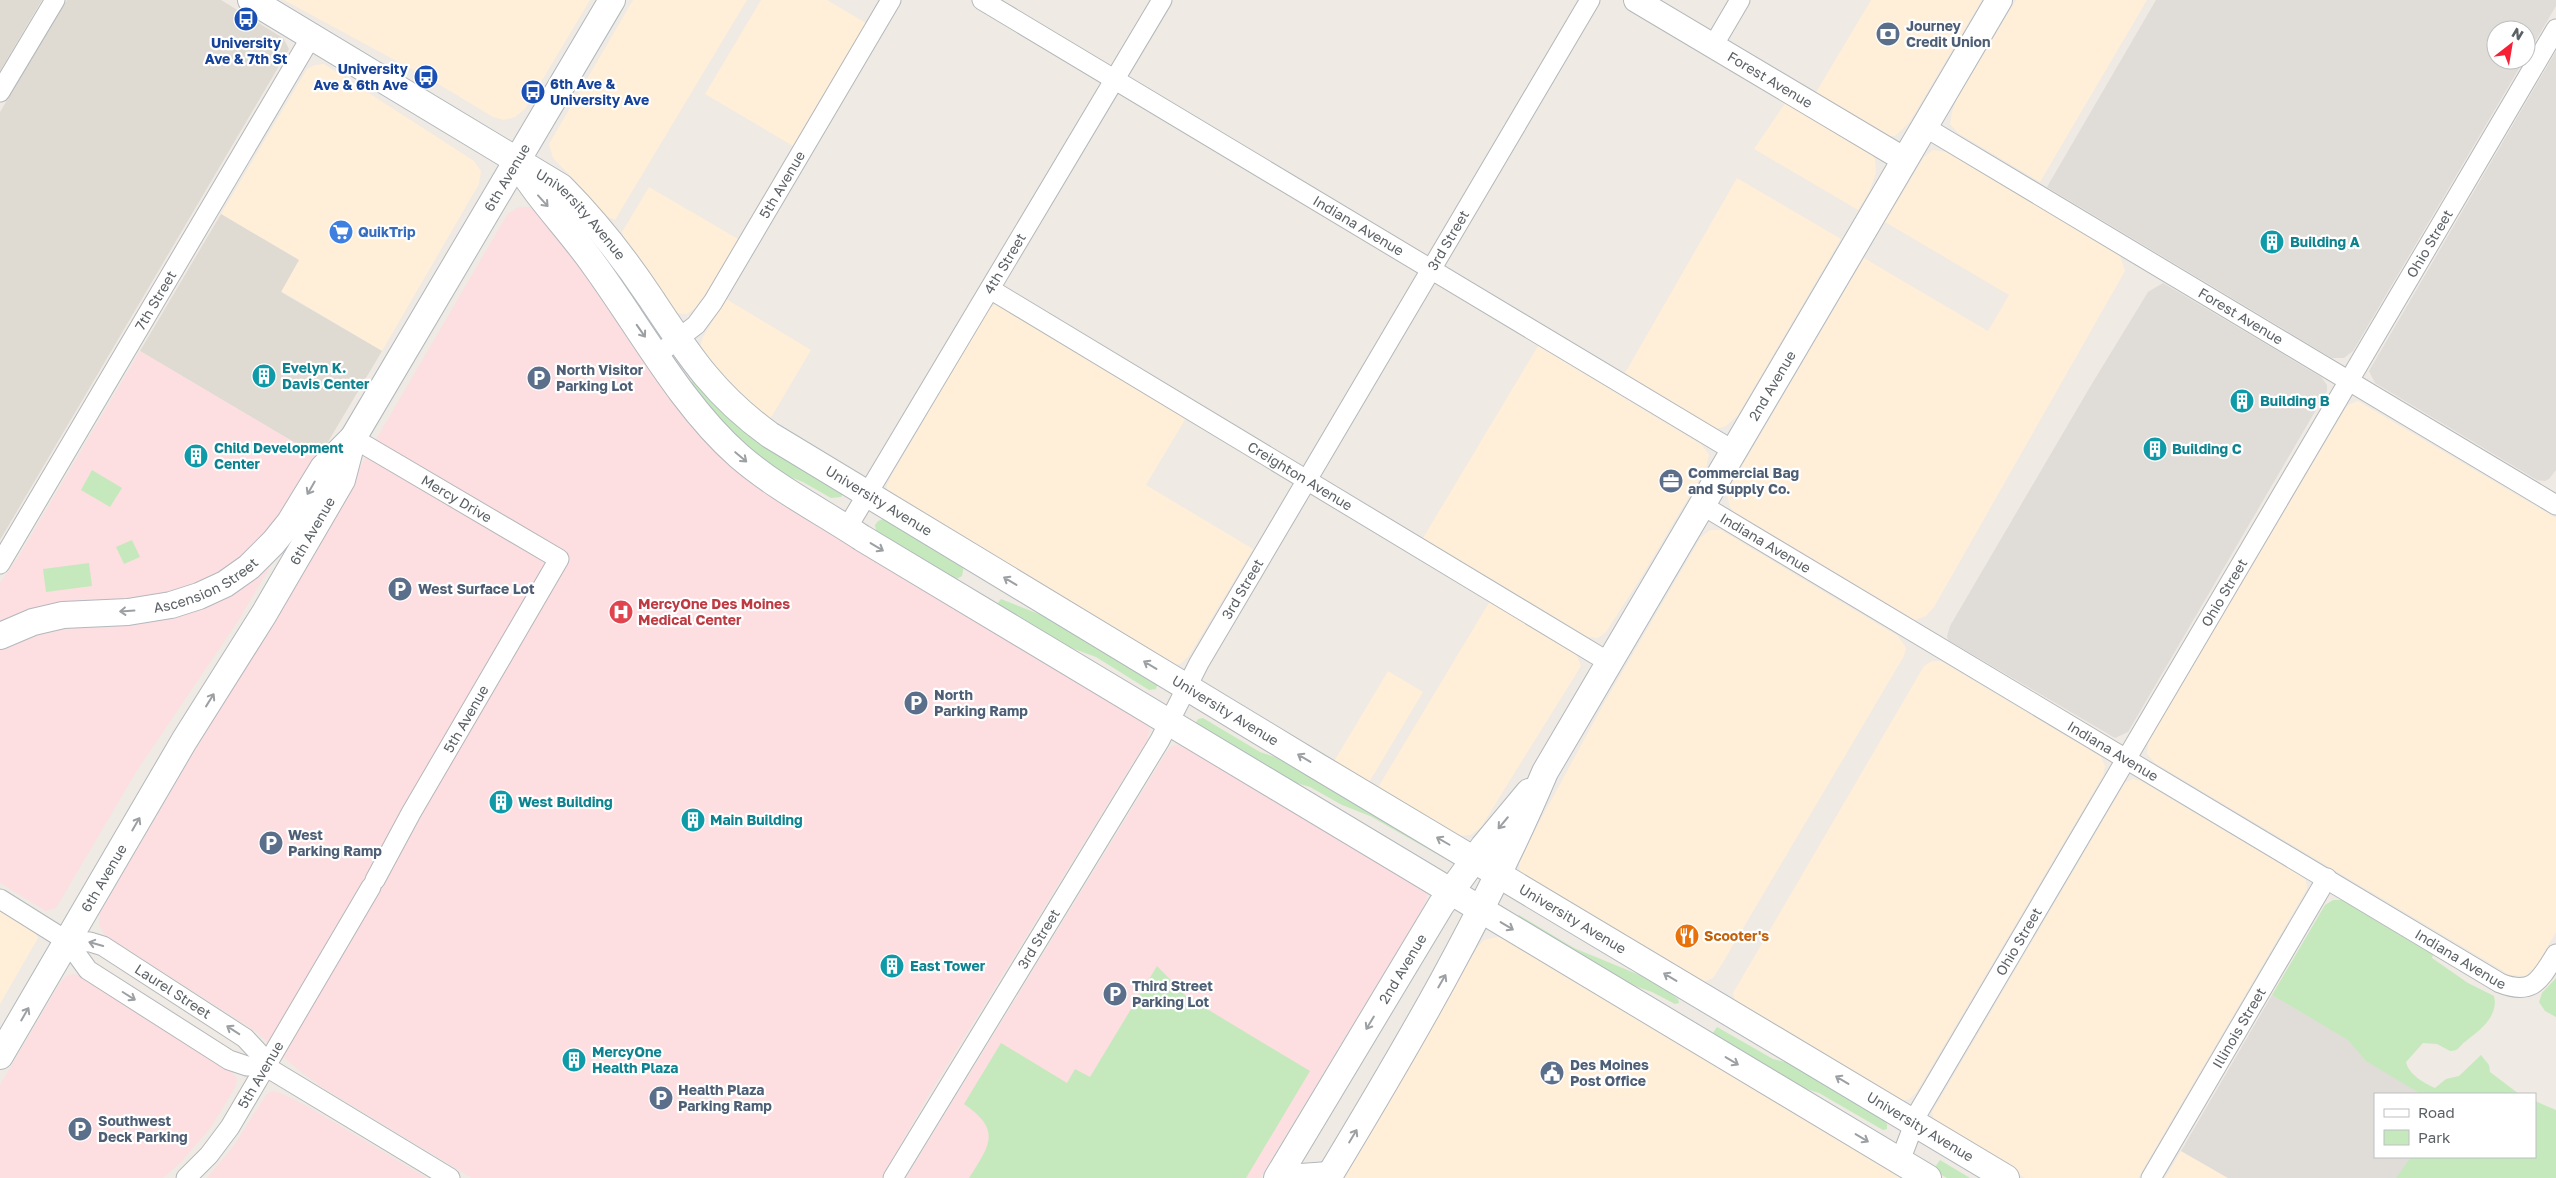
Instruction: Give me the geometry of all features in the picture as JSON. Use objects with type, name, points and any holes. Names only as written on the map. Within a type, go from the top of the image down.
[{"type":"main road","name":"University Avenue","points":[[251,0],[516,161],[531,188],[667,348],[712,384],[742,413],[770,435],[868,496],[1473,860],[2006,1178]]},
{"type":"main road","name":"6th Avenue","points":[[0,1056],[184,741],[264,614],[342,480],[353,438],[612,0]]},
{"type":"main road","name":"2nd Avenue","points":[[1329,1177],[1481,911],[1500,875],[1546,772],[1999,0]]},
{"type":"main road","name":"University Avenue","points":[[667,348],[704,421],[739,456],[785,490],[1481,911],[1928,1178]]},
{"type":"main road","name":"Ascension Street","points":[[0,636],[33,622],[63,615],[128,612],[171,605],[199,596],[224,584],[249,567],[274,542],[290,522],[323,468],[353,438]]},
{"type":"main road","name":"2nd Avenue","points":[[1277,1178],[1450,892],[1473,860],[1546,772]]},
{"type":"main road","points":[[1287,1178],[1329,1177]]},
{"type":"street","points":[[0,92],[55,0]]},
{"type":"street","name":"5th Avenue","points":[[667,348],[696,325],[713,302],[891,0]]},
{"type":"street","name":"Indiana Avenue","points":[[982,0],[1734,451]]},
{"type":"street","name":"4th Street","points":[[847,528],[868,496],[1162,0]]},
{"type":"street","name":"3rd Street","points":[[893,1178],[1170,723],[1195,671],[1590,0]]},
{"type":"street","name":"Forest Avenue","points":[[1636,0],[1905,160]]},
{"type":"street","points":[[1713,46],[1740,0]]},
{"type":"street","name":"Ohio Street","points":[[1900,1161],[1919,1111],[2556,29]]},
{"type":"street","name":"7th Street","points":[[0,564],[312,37]]},
{"type":"street","name":"Forest Avenue","points":[[1925,127],[2348,380],[2554,499]]},
{"type":"street","name":"Creighton Avenue","points":[[990,289],[1610,664]]},
{"type":"street","name":"Mercy Drive","points":[[353,438],[559,559]]},
{"type":"street","name":"Indiana Avenue","points":[[1702,506],[2500,983],[2515,989],[2527,988],[2534,984],[2545,972],[2556,954]]},
{"type":"street","name":"5th Avenue","points":[[186,1178],[202,1163],[230,1127],[373,884],[411,813],[559,559]]},
{"type":"street","name":"Illinois Street","points":[[2152,1178],[2327,878]]},
{"type":"street","name":"Laurel Street","points":[[0,899],[67,941],[88,970],[229,1060],[247,1066],[265,1066],[450,1178]]},
{"type":"street","name":"Laurel Street","points":[[67,941],[90,942],[103,946],[245,1038],[258,1052],[265,1066]]},
{"type":"shaded area","points":[[0,0],[42,0],[0,71]]},
{"type":"shaded area","points":[[67,0],[221,0],[283,38],[289,49],[0,540],[0,112]]},
{"type":"shaded area","points":[[284,0],[590,0],[525,109],[515,117],[504,120],[493,117],[435,82]]},
{"type":"shaded area","points":[[633,0],[747,0],[615,220],[606,216],[553,158],[549,144]]},
{"type":"shaded area","points":[[761,0],[827,0],[866,23],[793,146],[705,94]]},
{"type":"shaded area","points":[[1871,0],[1982,0],[1909,123],[1895,136],[1886,136],[1815,94]]},
{"type":"shaded area","points":[[2016,0],[2147,0],[2040,182],[1958,133],[1950,124],[1957,99]]},
{"type":"shaded area","points":[[2156,0],[2556,0],[2556,6],[2536,40],[2536,20],[2486,20],[2486,70],[2518,70],[2353,351],[2344,358],[2332,358],[2047,187]]},
{"type":"shaded area","points":[[2556,51],[2556,470],[2545,481],[2537,480],[2375,383],[2369,371]]},
{"type":"shaded area","points":[[324,64],[474,161],[481,171],[479,184],[382,351],[281,291],[299,260],[221,214],[307,69],[315,65]]},
{"type":"shaded area","points":[[1786,102],[1871,153],[1875,159],[1876,173],[1870,190],[1858,210],[1754,149]]},
{"type":"shaded area","points":[[1933,150],[1947,152],[2120,256],[2125,271],[1934,607],[1926,616],[1915,620],[1733,511],[1727,495],[1732,483],[1864,258],[1988,331],[2009,295],[1885,222],[1924,157]]},
{"type":"shaded area","points":[[1737,178],[1841,239],[1738,415],[1726,426],[1716,429],[1625,373]]},
{"type":"shaded area","points":[[649,187],[738,239],[709,289],[695,308],[687,314],[673,313],[623,237],[622,232]]},
{"type":"shaded area","name":"MercyOne Des Moines Medical Center","points":[[519,207],[530,207],[542,214],[691,419],[1147,723],[1150,728],[1147,740],[930,1093],[881,1178],[472,1178],[320,1086],[296,1068],[254,1030],[105,935],[99,925],[100,913],[507,215]]},
{"type":"shaded area","points":[[221,214],[299,260],[281,292],[382,351],[319,457],[140,351]]},
{"type":"shaded area","points":[[2163,283],[2321,377],[2327,385],[2327,391],[2128,732],[2115,738],[1948,640],[1947,636],[1950,626],[2148,292]]},
{"type":"shaded area","points":[[726,299],[811,350],[769,421],[731,389],[700,347],[703,337]]},
{"type":"shaded area","points":[[996,304],[1186,418],[1146,485],[1253,549],[1189,656],[1180,664],[1174,665],[887,492],[890,478],[989,309]]},
{"type":"shaded area","points":[[1538,346],[1702,445],[1709,455],[1706,468],[1642,576],[1606,632],[1598,638],[1588,637],[1423,538]]},
{"type":"shaded area","points":[[140,351],[319,457],[259,544],[223,572],[181,592],[0,625],[0,583],[19,556]]},
{"type":"shaded area","points":[[2358,401],[2556,518],[2556,932],[2536,966],[2525,976],[2510,975],[2155,763],[2147,754],[2148,742],[2345,409],[2348,405]]},
{"type":"shaded area","points":[[1710,530],[1721,530],[1898,636],[1906,648],[1904,656],[1722,964],[1713,978],[1704,982],[1520,873],[1519,863],[1603,705],[1701,537]]},
{"type":"shaded area","points":[[274,560],[238,621],[136,772],[56,908],[46,911],[0,883],[0,646]]},
{"type":"shaded area","points":[[1490,601],[1576,653],[1581,666],[1481,827],[1471,835],[1457,836],[1377,789]]},
{"type":"shaded area","points":[[1932,661],[1941,661],[2101,757],[2105,766],[2103,776],[1916,1093],[1909,1099],[1900,1101],[1735,1002],[1733,993],[1924,666]]},
{"type":"shaded area","points":[[1388,671],[1423,692],[1368,784],[1333,763]]},
{"type":"shaded area","points":[[1182,744],[1425,891],[1427,896],[1423,908],[1260,1178],[906,1178],[1166,753],[1172,746]]},
{"type":"shaded area","points":[[2132,779],[2141,781],[2296,873],[2306,880],[2307,889],[2138,1178],[2025,1178],[1938,1126],[1934,1122],[1932,1112],[2125,783]]},
{"type":"shaded area","points":[[0,910],[35,932],[38,938],[0,1004]]},
{"type":"shaded area","points":[[1504,937],[1910,1178],[1342,1178],[1475,950],[1484,940]]},
{"type":"shaded area","points":[[73,974],[82,976],[231,1071],[237,1078],[236,1086],[211,1127],[182,1161],[163,1178],[0,1178],[0,1085],[60,983],[65,977]]},
{"type":"shaded area","points":[[2272,995],[2439,1093],[2374,1093],[2374,1158],[2412,1158],[2400,1178],[2228,1178],[2181,1151]]},
{"type":"shaded area","points":[[272,1091],[307,1106],[427,1178],[207,1178],[233,1147],[266,1095]]},
{"type":"shaded area","points":[[2181,1151],[2228,1178],[2165,1178]]},
{"type":"green space","points":[[696,379],[843,494],[841,497],[831,498],[803,482],[780,473],[753,455],[688,384]]},
{"type":"green space","points":[[92,470],[122,488],[110,507],[81,490]]},
{"type":"green space","points":[[886,518],[964,565],[962,576],[955,580],[877,535],[875,525],[878,521]]},
{"type":"green space","points":[[132,540],[140,557],[124,564],[116,547]]},
{"type":"green space","points":[[89,563],[92,586],[46,592],[43,569]]},
{"type":"green space","points":[[1001,599],[1054,620],[1158,682],[1156,689],[1149,690],[1096,657],[1056,642],[997,604]]},
{"type":"green space","points":[[1203,718],[1260,752],[1296,764],[1433,848],[1444,858],[1370,816],[1342,805],[1310,787],[1283,779],[1195,724],[1198,719]]},
{"type":"green space","points":[[2333,900],[2342,900],[2433,955],[2432,958],[2468,983],[2494,996],[2494,1010],[2487,1022],[2457,1049],[2450,1051],[2437,1044],[2423,1043],[2406,1062],[2414,1075],[2435,1088],[2446,1079],[2459,1076],[2481,1055],[2489,1065],[2490,1072],[2518,1093],[2419,1093],[2366,1061],[2348,1040],[2272,995],[2325,905]]},
{"type":"green space","points":[[1519,915],[1574,948],[1654,981],[1678,999],[1679,1003],[1675,1004],[1652,992],[1615,979],[1517,917]]},
{"type":"green space","points":[[1157,966],[1187,997],[1310,1071],[1246,1178],[969,1178],[987,1147],[989,1138],[984,1122],[964,1104],[1001,1043],[1067,1083],[1075,1069],[1090,1077]]},
{"type":"green space","points":[[2556,978],[2556,1017],[2545,1011],[2539,1002],[2542,993]]},
{"type":"green space","points":[[1717,1027],[1773,1059],[1789,1063],[1883,1119],[1887,1124],[1887,1129],[1883,1130],[1819,1093],[1797,1086],[1712,1034]]},
{"type":"green space","points":[[2536,1101],[2556,1110],[2556,1178],[2396,1178],[2410,1158],[2536,1158]]},
{"type":"green space","points":[[1940,1160],[1970,1178],[1947,1178],[1933,1170]]},
{"type":"place","name":"University Ave & 7th St","points":[[246,19]]},
{"type":"place","name":"Journey Credit Union","points":[[1888,34]]},
{"type":"place","name":"University Ave & 6th Ave","points":[[426,77]]},
{"type":"place","name":"6th Ave & University Ave","points":[[533,92]]},
{"type":"place","name":"QuikTrip","points":[[341,232]]},
{"type":"place","name":"Building A","points":[[2272,242]]},
{"type":"place","name":"Evelyn K. Davis Center","points":[[264,376]]},
{"type":"place","name":"North Visitor Parking Lot","points":[[539,378]]},
{"type":"place","name":"Building B","points":[[2242,401]]},
{"type":"place","name":"Building C","points":[[2155,449]]},
{"type":"place","name":"Child Development Center","points":[[196,456]]},
{"type":"place","name":"Commercial Bag and Supply Co.","points":[[1671,481]]},
{"type":"place","name":"West Surface Lot","points":[[400,589]]},
{"type":"place","name":"MercyOne Des Moines Medical Center","points":[[621,612]]},
{"type":"place","name":"North Parking Ramp","points":[[916,703]]},
{"type":"place","name":"West Building","points":[[501,802]]},
{"type":"place","name":"Main Building","points":[[693,820]]},
{"type":"place","name":"West Parking Ramp","points":[[271,843]]},
{"type":"place","name":"Scooter's","points":[[1687,936]]},
{"type":"place","name":"East Tower","points":[[892,966]]},
{"type":"place","name":"Third Street Parking Lot","points":[[1115,994]]},
{"type":"place","name":"MercyOne Health Plaza","points":[[574,1060]]},
{"type":"place","name":"Des Moines Post Office","points":[[1552,1073]]},
{"type":"place","name":"Health Plaza Parking Ramp","points":[[661,1098]]},
{"type":"place","name":"Southwest Deck Parking","points":[[80,1129]]}]
